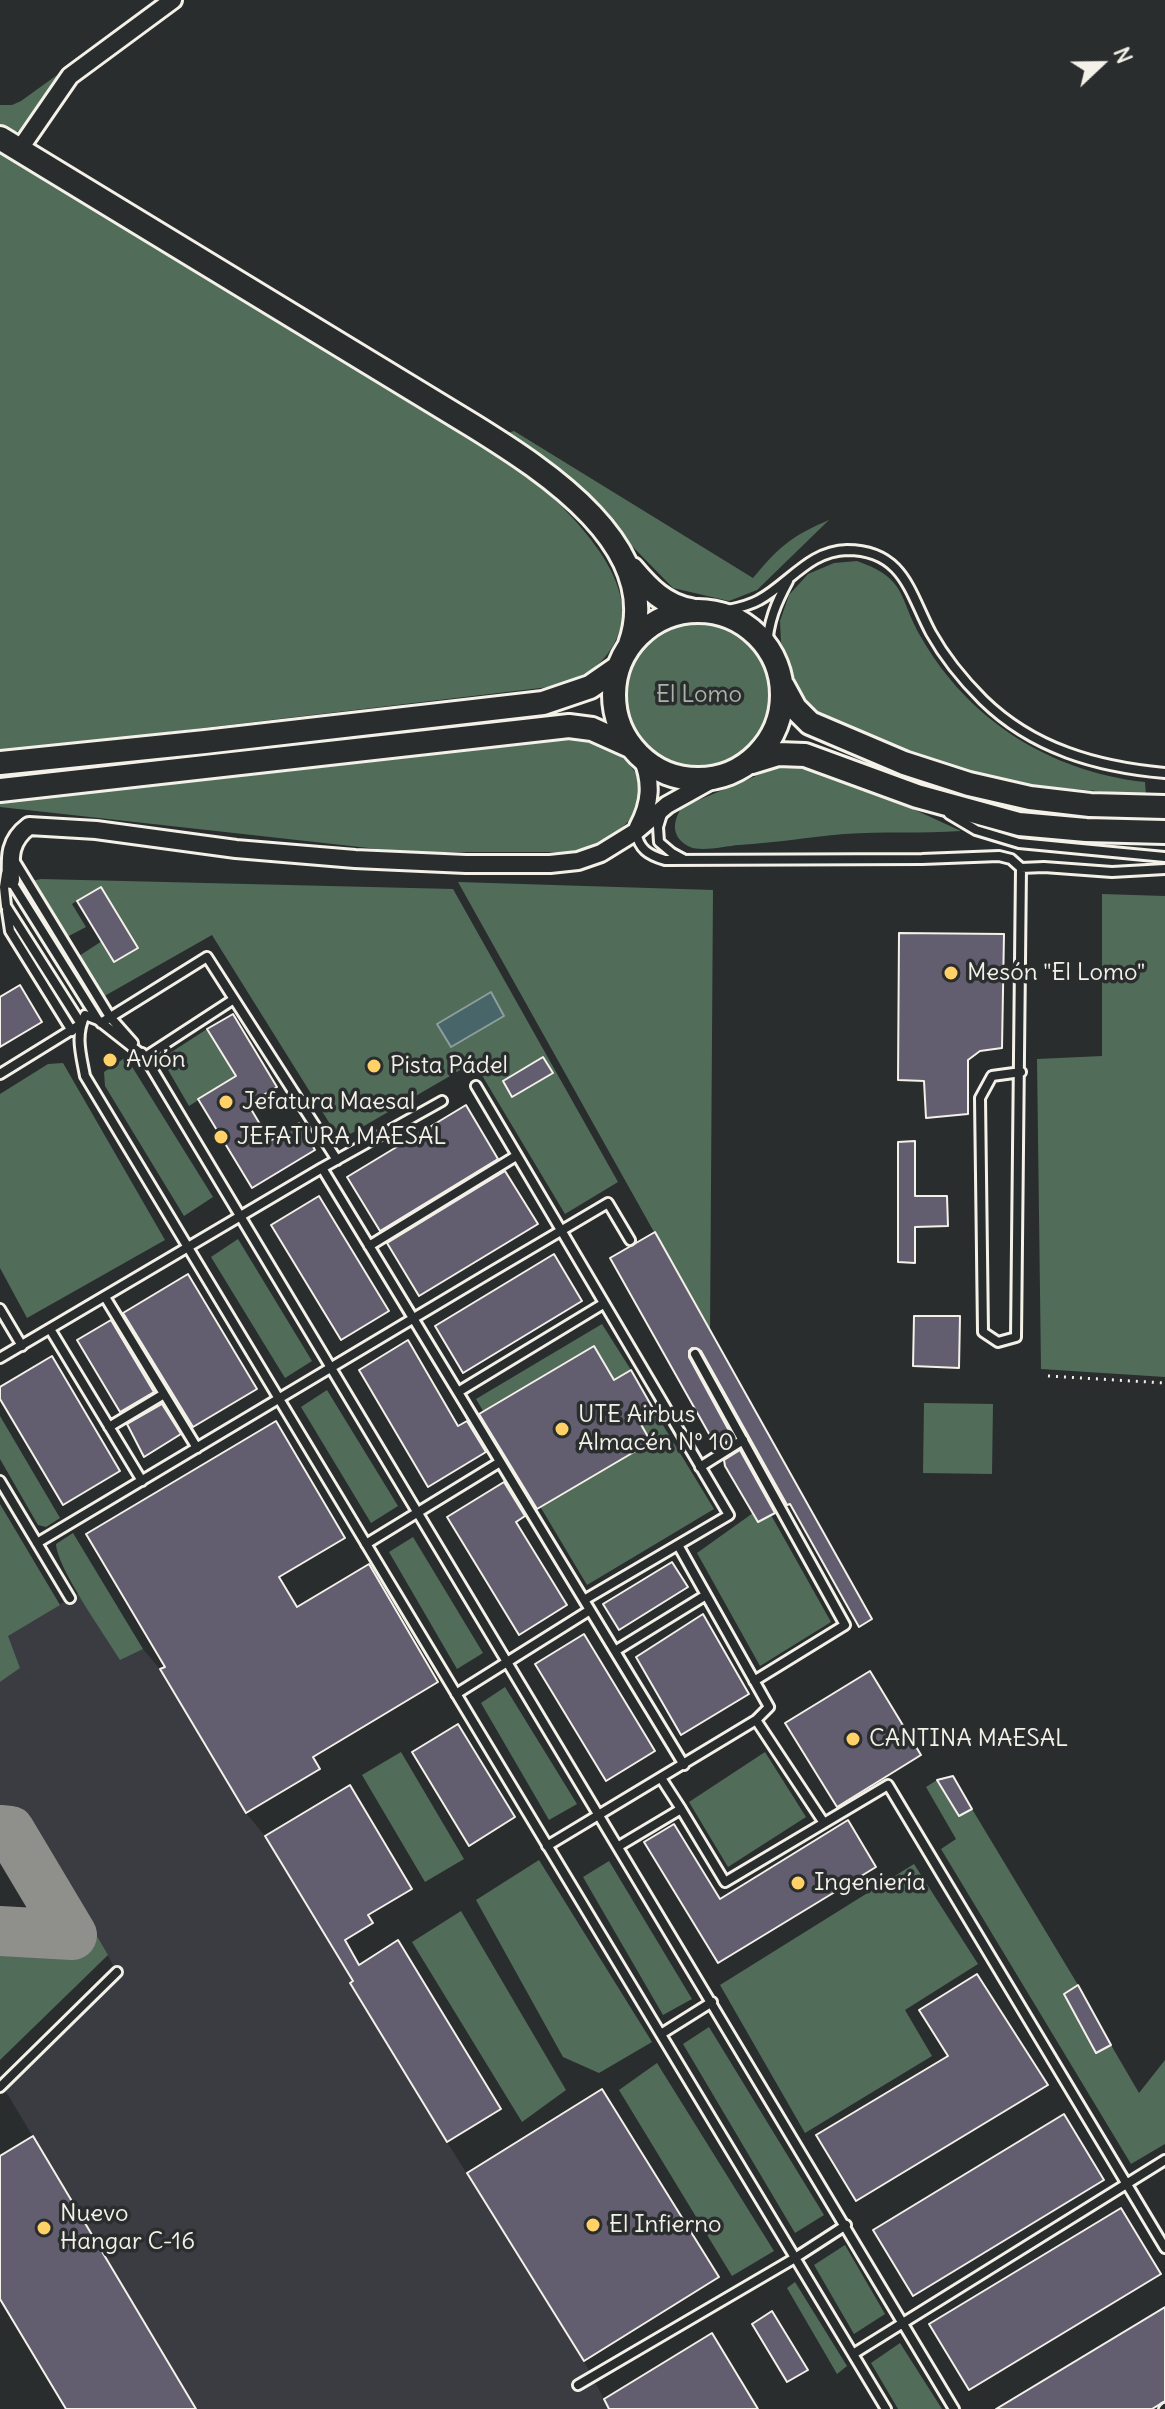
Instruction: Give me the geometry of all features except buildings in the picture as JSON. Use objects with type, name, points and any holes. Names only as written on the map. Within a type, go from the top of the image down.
[{"type":"main road","points":[[9,144],[526,459],[600,524],[632,577],[637,599],[636,626],[616,669],[613,692],[614,712],[621,731],[636,752]]},
{"type":"main road","points":[[618,553],[648,587],[672,606],[719,612],[745,623],[767,648],[795,708],[810,723],[904,763],[969,784],[1030,798],[1090,805],[1165,807]]},
{"type":"main road","points":[[630,644],[644,629],[661,618],[696,610]]},
{"type":"main road","points":[[0,763],[543,703],[590,687],[616,669]]},
{"type":"main road","points":[[728,773],[752,760],[771,738],[782,702],[780,678]]},
{"type":"main road","points":[[0,790],[569,726],[592,729],[671,775],[701,780],[767,757],[805,755],[917,796],[1019,824],[1165,832]]},
{"type":"street","points":[[9,144],[70,76],[173,0]]},
{"type":"street","points":[[635,832],[649,800],[647,770],[636,752]]},
{"type":"street","points":[[11,880],[10,853],[16,836],[29,826],[355,859],[466,864],[578,861],[601,853],[635,832],[667,805],[728,773]]},
{"type":"lane","points":[[719,612],[756,602],[804,564],[828,552],[849,550],[869,553],[891,565],[909,583],[945,655],[984,701],[1007,721],[1051,747],[1094,763],[1165,773]]},
{"type":"lane","points":[[767,648],[773,610],[789,578]]},
{"type":"lane","points":[[917,796],[976,830],[1019,843],[1165,857]]},
{"type":"lane","points":[[667,805],[658,827],[659,842],[687,861]]},
{"type":"lane","points":[[635,832],[638,843],[653,857],[665,860],[999,856],[1011,859],[1021,868],[1112,872],[1165,869]]},
{"type":"lane","points":[[10,853],[4,887],[10,931],[78,1041],[85,1076],[886,2409]]},
{"type":"lane","points":[[10,853],[110,1017],[145,1057],[954,2409]]},
{"type":"lane","points":[[1021,868],[1021,1072],[1016,1337],[998,1342],[983,1332],[980,1098],[992,1076],[1021,1072]]},
{"type":"lane","points":[[11,880],[100,1022]]},
{"type":"lane","points":[[6,906],[81,1024]]},
{"type":"lane","points":[[100,1022],[207,957],[337,1160]]},
{"type":"lane","points":[[145,1057],[234,999]]},
{"type":"lane","points":[[78,1041],[85,1015],[100,1022],[145,1057]]},
{"type":"lane","points":[[0,1074],[81,1024]]},
{"type":"lane","points":[[476,1086],[559,1232],[729,1515],[584,1600]]},
{"type":"lane","points":[[0,1358],[240,1215],[442,1101]]},
{"type":"lane","points":[[369,1246],[516,1156]]},
{"type":"lane","points":[[322,1168],[684,1765]]},
{"type":"lane","points":[[37,1543],[608,1203],[630,1240]]},
{"type":"lane","points":[[105,1297],[197,1448]]},
{"type":"lane","points":[[458,1392],[603,1304]]},
{"type":"lane","points":[[0,1309],[22,1346]]},
{"type":"lane","points":[[50,1329],[142,1481]]},
{"type":"lane","points":[[695,1354],[845,1625],[754,1681]]},
{"type":"lane","points":[[109,1427],[164,1394]]},
{"type":"lane","points":[[700,1467],[743,1440]]},
{"type":"lane","points":[[366,1544],[500,1462]]},
{"type":"lane","points":[[0,1481],[70,1598]]},
{"type":"lane","points":[[547,1846],[756,1720],[769,1707],[678,1545]]},
{"type":"lane","points":[[615,1651],[706,1595]]},
{"type":"lane","points":[[456,1694],[590,1610]]},
{"type":"lane","points":[[756,1720],[824,1823]]},
{"type":"lane","points":[[661,1778],[725,1882],[888,1785],[1165,2248]]},
{"type":"lane","points":[[619,1846],[681,1809]]},
{"type":"lane","points":[[0,2087],[117,1972]]},
{"type":"lane","points":[[661,2034],[712,2002]]},
{"type":"lane","points":[[853,2354],[1165,2160]]},
{"type":"lane","points":[[578,2385],[846,2225]]},
{"type":"path","points":[[1048,1376],[1165,1383]]},
{"type":"shaded area","points":[[79,1593],[120,1659],[143,1649],[160,1669],[246,1813],[265,1836],[353,1981],[351,1984],[447,2142],[584,2361],[609,2409],[196,2409],[2,2085],[117,1972],[94,1931],[72,1935],[0,1813],[0,1682],[20,1668],[7,1636]]},
{"type":"green space","points":[[128,24],[40,102],[21,131],[12,132],[0,125],[0,105],[21,101]]},
{"type":"green space","points":[[0,148],[520,467],[577,523],[611,570],[620,595],[622,620],[614,644],[605,657],[589,671],[549,687],[0,752]]},
{"type":"green space","points":[[514,431],[753,578],[786,543],[829,520],[757,590],[729,601],[673,588],[581,487],[507,433]]},
{"type":"green space","points":[[857,561],[894,582],[921,637],[940,667],[988,717],[1045,754],[1077,767],[1145,782],[1146,795],[1025,785],[968,771],[843,727],[816,712],[799,690],[781,642],[780,621],[789,595],[808,574],[834,563]]},
{"type":"green space","name":"El Lomo","points":[[699,622],[727,628],[750,644],[766,667],[772,695],[766,723],[750,746],[727,762],[699,768],[671,762],[648,746],[632,723],[626,695],[632,667],[648,644],[671,628]]},
{"type":"green space","points":[[574,737],[605,747],[626,761],[638,777],[641,795],[635,812],[621,829],[598,842],[568,852],[405,852],[0,807],[0,803]]},
{"type":"green space","points":[[780,766],[809,766],[841,776],[961,831],[844,834],[707,849],[690,847],[679,839],[675,824],[682,807]]},
{"type":"green space","points":[[41,879],[453,889],[618,1182],[565,1214],[474,1062],[340,1140],[212,935],[101,998],[76,958],[102,941],[114,962],[138,948],[100,887],[72,904],[86,927],[63,939],[27,882]]},
{"type":"green space","points":[[458,882],[713,890],[710,1332]]},
{"type":"green space","points":[[1102,894],[1165,896],[1165,1377],[1041,1369],[1037,1059],[1102,1056]]},
{"type":"green space","points":[[207,1029],[236,1076],[189,1106],[164,1063],[170,1053]]},
{"type":"green space","points":[[126,1057],[213,1197],[184,1216],[105,1086],[104,1072]]},
{"type":"green space","points":[[63,1063],[165,1240],[27,1318],[0,1268],[0,1094],[48,1064]]},
{"type":"green space","points":[[238,1239],[312,1361],[285,1378],[211,1257]]},
{"type":"green space","points":[[602,1324],[631,1370],[642,1419],[655,1412],[714,1509],[587,1585],[476,1399]]},
{"type":"green space","points":[[327,1390],[398,1506],[371,1523],[301,1407]]},
{"type":"green space","points":[[924,1403],[993,1404],[992,1474],[923,1473]]},
{"type":"green space","points":[[0,1416],[60,1518],[46,1527],[38,1525],[0,1459]]},
{"type":"green space","points":[[0,1504],[60,1605],[8,1636],[20,1668],[0,1682]]},
{"type":"green space","points":[[753,1513],[758,1522],[771,1515],[831,1622],[760,1666],[697,1553]]},
{"type":"green space","points":[[73,1533],[143,1649],[120,1660],[83,1602],[64,1569],[56,1544]]},
{"type":"green space","points":[[413,1537],[483,1653],[457,1669],[389,1552]]},
{"type":"green space","points":[[505,1687],[577,1804],[549,1820],[481,1703]]},
{"type":"green space","points":[[401,1752],[464,1859],[425,1882],[362,1775]]},
{"type":"green space","points":[[765,1752],[806,1817],[728,1867],[689,1802]]},
{"type":"green space","points":[[937,1780],[959,1816],[972,1809],[1078,1985],[1064,1994],[1096,2052],[1111,2045],[1139,2093],[1165,2060],[1165,2144],[1131,2164],[941,1849],[956,1839],[926,1787]]},
{"type":"green space","points":[[539,1860],[652,2042],[599,2073],[563,2057],[476,1900]]},
{"type":"green space","points":[[609,1861],[692,1999],[663,2015],[583,1877]]},
{"type":"green space","points":[[914,1864],[978,1964],[905,2010],[932,2056],[805,2133],[720,1985]]},
{"type":"green space","points":[[461,1911],[566,2090],[522,2122],[412,1942]]},
{"type":"green space","points":[[0,1931],[72,1935],[94,1931],[108,1955],[0,2060]]},
{"type":"green space","points":[[709,2027],[824,2215],[795,2233],[683,2044]]},
{"type":"green space","points":[[657,2063],[774,2251],[732,2276],[619,2090]]},
{"type":"green space","points":[[845,2245],[885,2314],[854,2334],[814,2265]]},
{"type":"green space","points":[[795,2282],[847,2366],[837,2374],[787,2288]]},
{"type":"green space","points":[[900,2343],[942,2409],[898,2409],[871,2363]]},
{"type":"water","points":[[491,992],[504,1016],[451,1047],[437,1024]]},
{"type":"taxiway","points":[[0,1830],[10,1831],[72,1935],[0,1931]]},
{"type":"place","name":"Mesón \"El Lomo\"","points":[[951,973]]},
{"type":"place","name":"Avión","points":[[110,1060]]},
{"type":"place","name":"Pista Pádel","points":[[374,1066]]},
{"type":"place","name":"Jefatura Maesal","points":[[226,1102]]},
{"type":"place","name":"JEFATURA MAESAL","points":[[221,1137]]},
{"type":"place","name":"UTE Airbus Almacén Nº 10","points":[[562,1429]]},
{"type":"place","name":"CANTINA MAESAL","points":[[853,1739]]},
{"type":"place","name":"Ingeniería","points":[[798,1883]]},
{"type":"place","name":"El Infierno","points":[[593,2225]]},
{"type":"place","name":"Nuevo Hangar C-16","points":[[44,2228]]}]
